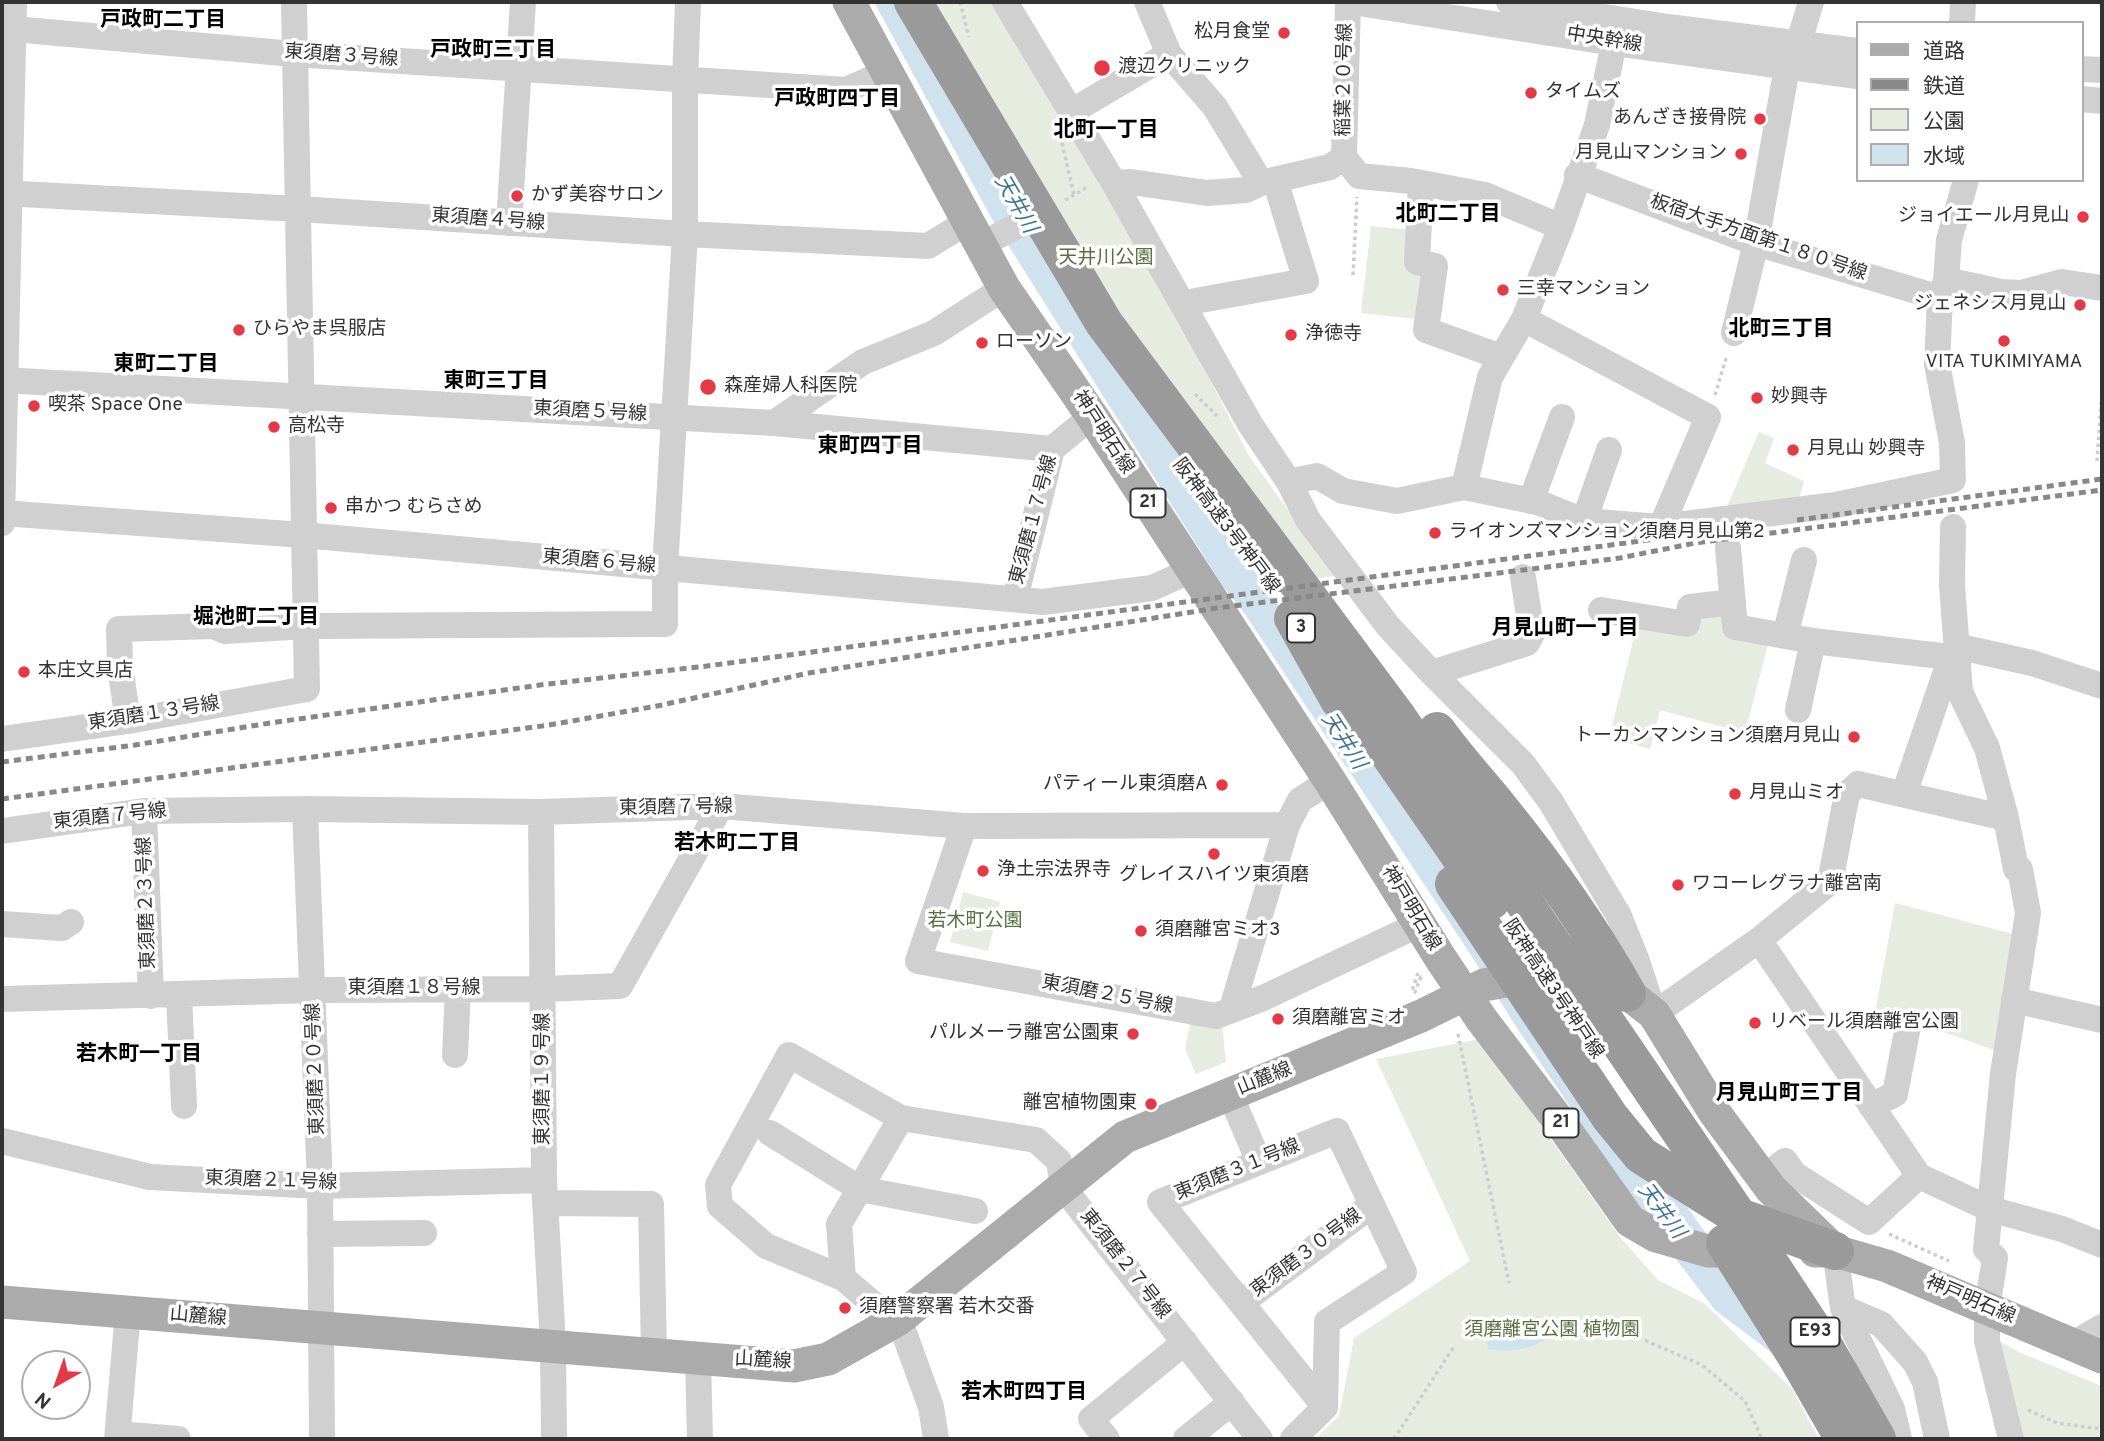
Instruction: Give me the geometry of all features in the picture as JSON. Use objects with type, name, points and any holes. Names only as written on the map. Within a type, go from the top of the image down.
[{"type":"highway","name":"阪神高速3号神戸線","points":[[898,2],[1033,250],[1080,325],[1180,469],[1383,743],[1724,1240]]},
{"type":"highway","name":"阪神高速3号神戸線","points":[[914,2],[1104,323],[1396,715],[1724,1240]]},
{"type":"highway","points":[[1104,323],[1249,482],[1460,762],[1498,806],[1598,940],[1640,1004]]},
{"type":"highway","points":[[1293,618],[1370,754],[1430,850],[1611,1117],[1641,1155],[1739,1217],[1835,1251]]},
{"type":"highway","name":"E93","points":[[1724,1240],[1844,1439]]},
{"type":"highway","name":"E93","points":[[1724,1240],[1824,1346],[1877,1439]]},
{"type":"main road","name":"神戸明石線","points":[[849,2],[886,72],[979,231],[1004,288],[1092,416],[1420,924],[1475,989],[1482,1020],[1565,1129],[1630,1221],[1665,1238],[1724,1240]]},
{"type":"main road","points":[[1475,989],[1529,976],[1590,976],[1640,1004]]},
{"type":"main road","name":"山麓線","points":[[2,1302],[794,1366],[828,1359],[899,1319],[1125,1137],[1420,1016],[1475,989]]},
{"type":"main road","name":"神戸明石線","points":[[1640,1004],[1771,1189],[1835,1251]]},
{"type":"main road","name":"神戸明石線","points":[[1724,1240],[1708,1251],[1835,1251],[1901,1271],[2087,1350]]},
{"type":"street","points":[[2,523],[8,29],[14,2]]},
{"type":"street","points":[[294,2],[303,535],[307,626]]},
{"type":"street","points":[[509,223],[523,2]]},
{"type":"street","points":[[128,720],[120,666],[119,629],[213,626],[225,631],[307,626],[665,624],[665,569],[685,234],[688,2]]},
{"type":"street","points":[[1005,2],[1071,112],[1103,184],[1185,307],[1256,434],[1289,482],[1308,520],[1388,626],[1523,764],[1551,802],[1619,916],[1637,961],[1640,1004],[1759,940],[1830,882],[1847,794],[1858,784],[2006,818]]},
{"type":"street","points":[[1147,2],[1169,54],[1215,107],[1268,181],[1306,281],[1195,301],[1185,307]]},
{"type":"street","name":"中央幹線","points":[[1350,2],[1614,43],[1856,76]]},
{"type":"street","name":"稲葉２０号線","points":[[1350,2],[1351,167]]},
{"type":"street","name":"中央幹線","points":[[1509,2],[1669,14],[1799,42],[1856,51]]},
{"type":"street","points":[[1799,42],[1811,2]]},
{"type":"street","points":[[1962,21],[1963,2]]},
{"type":"street","name":"東須磨３号線","points":[[8,29],[294,54],[846,90],[886,72]]},
{"type":"street","points":[[1464,487],[1490,377],[1524,319],[1561,227],[1597,125],[1614,43]]},
{"type":"street","points":[[1071,112],[1169,54]]},
{"type":"street","points":[[1734,333],[1756,243],[1787,67]]},
{"type":"street","points":[[2083,69],[2102,70]]},
{"type":"street","points":[[2083,99],[2102,101]]},
{"type":"street","points":[[1103,184],[1131,182],[1207,193],[1246,190],[1268,181],[1330,167],[1351,167],[1485,195],[1561,227]]},
{"type":"street","name":"板宿大手方面第１８０号線","points":[[1577,176],[1756,243],[1943,289],[2021,293],[2063,282],[2102,288]]},
{"type":"street","points":[[1289,482],[1317,476],[1343,491],[1397,501],[1464,487],[1531,501],[1584,521],[1661,527],[1836,505],[1953,480],[1952,443],[1937,364],[1949,240],[1965,182]]},
{"type":"street","points":[[1421,183],[1417,262],[1435,266],[1426,330],[1500,357]]},
{"type":"street","name":"東須磨４号線","points":[[6,193],[928,246],[1035,216]]},
{"type":"street","points":[[774,423],[863,362],[934,333],[1004,288]]},
{"type":"street","points":[[1524,319],[1708,417],[1661,527]]},
{"type":"street","name":"東須磨５号線","points":[[4,381],[774,423],[1052,449]]},
{"type":"street","name":"東須磨１７号線","points":[[1015,599],[1052,449],[1092,416]]},
{"type":"street","points":[[1531,501],[1562,417]]},
{"type":"street","points":[[1584,521],[1609,450]]},
{"type":"street","name":"東須磨６号線","points":[[2,513],[303,535],[1043,602],[1152,588],[1192,570]]},
{"type":"street","points":[[1953,527],[1952,584],[1955,654],[1960,692],[1987,748],[2006,818],[2016,869],[2020,869],[2028,914],[2003,1074],[1986,1249],[1995,1258],[1987,1308],[1987,1341],[2011,1439]]},
{"type":"street","points":[[1728,548],[1735,627],[1813,640],[2032,663],[2102,686]]},
{"type":"street","points":[[1785,636],[1804,560]]},
{"type":"street","points":[[1432,673],[1527,643],[1532,634],[1523,577]]},
{"type":"street","points":[[1601,610],[1687,624],[1690,607],[1733,602]]},
{"type":"street","name":"東須磨１３号線","points":[[2,739],[307,689],[307,626]]},
{"type":"street","points":[[1798,710],[1813,640]]},
{"type":"street","points":[[1904,794],[1955,654]]},
{"type":"street","points":[[1233,1009],[1287,825],[1300,800],[1330,781]]},
{"type":"street","name":"東須磨７号線","points":[[2,831],[144,811],[306,809],[541,812],[721,806],[964,826],[1287,825]]},
{"type":"street","name":"東須磨１８号線","points":[[2,999],[314,990],[620,986],[721,806]]},
{"type":"street","name":"東須磨２０号線","points":[[306,809],[320,1186],[322,1439]]},
{"type":"street","name":"東須磨２３号線","points":[[144,811],[151,996]]},
{"type":"street","name":"東須磨１９号線","points":[[541,812],[545,1192],[554,1346],[554,1439]]},
{"type":"street","name":"東須磨２５号線","points":[[964,826],[918,961],[1216,1016],[1263,998],[1420,924]]},
{"type":"street","points":[[2,924],[62,928],[71,922]]},
{"type":"street","points":[[1759,940],[1919,1176],[1990,1209],[2062,1229],[2102,1245]]},
{"type":"street","points":[[455,1055],[458,989]]},
{"type":"street","points":[[179,995],[184,1106]]},
{"type":"street","points":[[2014,1000],[2102,1020]]},
{"type":"street","points":[[1871,1106],[1895,1094],[1908,1026]]},
{"type":"street","points":[[936,1439],[932,1407],[899,1319],[878,1308],[843,1278],[766,1246],[720,1206],[718,1185],[789,1055],[901,1118],[1037,1140],[1059,1161],[1063,1187]]},
{"type":"street","points":[[1230,1094],[1259,1162]]},
{"type":"street","points":[[843,1278],[839,1224],[901,1118]]},
{"type":"street","name":"東須磨３１号線","points":[[1337,1131],[1404,1272],[1327,1322],[1325,1407],[1160,1202],[1337,1131]]},
{"type":"street","points":[[770,1133],[860,1189],[975,1211]]},
{"type":"street","name":"東須磨２１号線","points":[[2,1141],[150,1177],[320,1186],[545,1192],[651,1203],[654,1354]]},
{"type":"street","points":[[1763,1178],[1785,1161],[1794,1174],[1869,1222],[1919,1176]]},
{"type":"street","name":"東須磨２７号線","points":[[1063,1187],[1260,1439]]},
{"type":"street","name":"東須磨３０号線","points":[[1241,1303],[1373,1205]]},
{"type":"street","points":[[320,1234],[424,1233]]},
{"type":"street","points":[[1835,1251],[1843,1308],[1892,1409],[1899,1439]]},
{"type":"street","points":[[1843,1308],[1881,1324],[1914,1362],[1925,1382],[1937,1439]]},
{"type":"street","points":[[128,1312],[118,1436],[178,1439]]},
{"type":"street","points":[[2087,1350],[2102,1327]]},
{"type":"street","points":[[1107,1439],[1091,1419],[1185,1342]]},
{"type":"street","points":[[698,1358],[700,1439]]},
{"type":"street","points":[[1186,1439],[1233,1402]]},
{"type":"street","points":[[1293,1439],[1325,1407]]},
{"type":"path","points":[[1351,167],[1353,275]]},
{"type":"path","points":[[1035,216],[1103,184]]},
{"type":"path","points":[[1708,417],[1734,333]]},
{"type":"path","points":[[2098,461],[2102,390]]},
{"type":"path","points":[[1458,1034],[1509,1283]]},
{"type":"path","points":[[1536,1318],[1621,1330],[1702,1365],[1745,1401],[1762,1439]]},
{"type":"path","points":[[1394,1439],[1455,1345]]},
{"type":"path","points":[[2028,1410],[2057,1423],[2102,1429]]},
{"type":"green space","name":"天井川公園","points":[[910,2],[995,2],[1177,316],[1249,456],[1335,576],[1266,586],[1100,327]]},
{"type":"green space","points":[[1371,226],[1413,230],[1431,272],[1425,320],[1361,313]]},
{"type":"green space","points":[[1759,432],[1774,438],[1765,463],[1804,481],[1798,503],[1726,509]]},
{"type":"green space","points":[[1727,609],[1769,641],[1745,733],[1660,710],[1650,749],[1609,738],[1638,621]]},
{"type":"green space","name":"若木町公園","points":[[963,892],[1000,902],[988,951],[950,942]]},
{"type":"green space","points":[[1895,903],[2017,935],[1994,1050],[1876,1008]]},
{"type":"green space","points":[[1191,1019],[1222,1024],[1226,1062],[1196,1074],[1185,1049]]},
{"type":"green space","name":"須磨離宮公園 植物園","points":[[1480,1039],[1620,1237],[1658,1280],[1705,1304],[1792,1389],[1819,1439],[1315,1439],[1339,1416],[1354,1338],[1470,1261],[1376,1059]]},
{"type":"green space","points":[[1995,1339],[2021,1353],[2102,1386],[2102,1439],[2017,1439]]},
{"type":"water","name":"天井川","points":[[874,2],[908,2],[1029,208],[1264,586],[1549,1010],[1702,1228],[1745,1282],[1825,1439],[1772,1353],[1715,1310],[1649,1224],[1245,614],[1222,585],[993,221]]},
{"type":"water","points":[[1506,1333],[1512,1336],[1547,1337],[1535,1345],[1519,1349],[1488,1349],[1487,1342]]},
{"type":"railway","points":[[1797,520],[2102,479]]},
{"type":"railway","points":[[2,799],[549,725],[657,706],[809,673],[1217,608],[1620,558],[1695,543],[2102,490]]},
{"type":"railway","points":[[2,762],[540,685],[707,666],[1693,534]]},
{"type":"place","name":"松月食堂","points":[[1284,33]]},
{"type":"place","name":"渡辺クリニック","points":[[1102,68]]},
{"type":"place","name":"タイムズ","points":[[1531,93]]},
{"type":"place","name":"あんざき接骨院","points":[[1760,119]]},
{"type":"place","name":"月見山マンション","points":[[1741,154]]},
{"type":"place","name":"かず美容サロン","points":[[517,196]]},
{"type":"place","name":"ジョイエール月見山","points":[[2083,217]]},
{"type":"place","name":"三幸マンション","points":[[1503,290]]},
{"type":"place","name":"ジェネシス月見山","points":[[2080,305]]},
{"type":"place","name":"ひらやま呉服店","points":[[239,330]]},
{"type":"place","name":"浄徳寺","points":[[1291,335]]},
{"type":"place","name":"VITA TUKIMIYAMA","points":[[2004,341]]},
{"type":"place","name":"ローソン","points":[[982,343]]},
{"type":"place","name":"森産婦人科医院","points":[[708,387]]},
{"type":"place","name":"妙興寺","points":[[1757,398]]},
{"type":"place","name":"喫茶 Space One","points":[[34,406]]},
{"type":"place","name":"高松寺","points":[[274,427]]},
{"type":"place","name":"月見山 妙興寺","points":[[1793,450]]},
{"type":"place","name":"串かつ むらさめ","points":[[331,508]]},
{"type":"place","name":"ライオンズマンション須磨月見山第2","points":[[1435,533]]},
{"type":"place","name":"本庄文具店","points":[[24,672]]},
{"type":"place","name":"トーカンマンション須磨月見山","points":[[1854,737]]},
{"type":"place","name":"パティール東須磨A","points":[[1222,785]]},
{"type":"place","name":"月見山ミオ","points":[[1735,794]]},
{"type":"place","name":"グレイスハイツ東須磨","points":[[1214,854]]},
{"type":"place","name":"浄土宗法界寺","points":[[983,871]]},
{"type":"place","name":"ワコーレグラナ離宮南","points":[[1678,885]]},
{"type":"place","name":"須磨離宮ミオ3","points":[[1141,931]]},
{"type":"place","name":"須磨離宮ミオ","points":[[1278,1019]]},
{"type":"place","name":"リベール須磨離宮公園","points":[[1755,1023]]},
{"type":"place","name":"パルメーラ離宮公園東","points":[[1133,1034]]},
{"type":"place","name":"離宮植物園東","points":[[1151,1104]]},
{"type":"place","name":"須磨警察署 若木交番","points":[[845,1308]]},
{"type":"district","name":"戸政町二丁目","points":[[163,22]]},
{"type":"district","name":"戸政町三丁目","points":[[493,52]]},
{"type":"district","name":"戸政町四丁目","points":[[837,101]]},
{"type":"district","name":"北町一丁目","points":[[1106,132]]},
{"type":"district","name":"北町二丁目","points":[[1448,216]]},
{"type":"district","name":"北町三丁目","points":[[1781,331]]},
{"type":"district","name":"東町二丁目","points":[[166,366]]},
{"type":"district","name":"東町三丁目","points":[[496,383]]},
{"type":"district","name":"東町四丁目","points":[[870,448]]},
{"type":"district","name":"堀池町二丁目","points":[[256,619]]},
{"type":"district","name":"月見山町一丁目","points":[[1565,630]]},
{"type":"district","name":"若木町二丁目","points":[[737,845]]},
{"type":"district","name":"若木町一丁目","points":[[139,1056]]},
{"type":"district","name":"月見山町三丁目","points":[[1789,1095]]},
{"type":"district","name":"若木町四丁目","points":[[1024,1394]]}]
